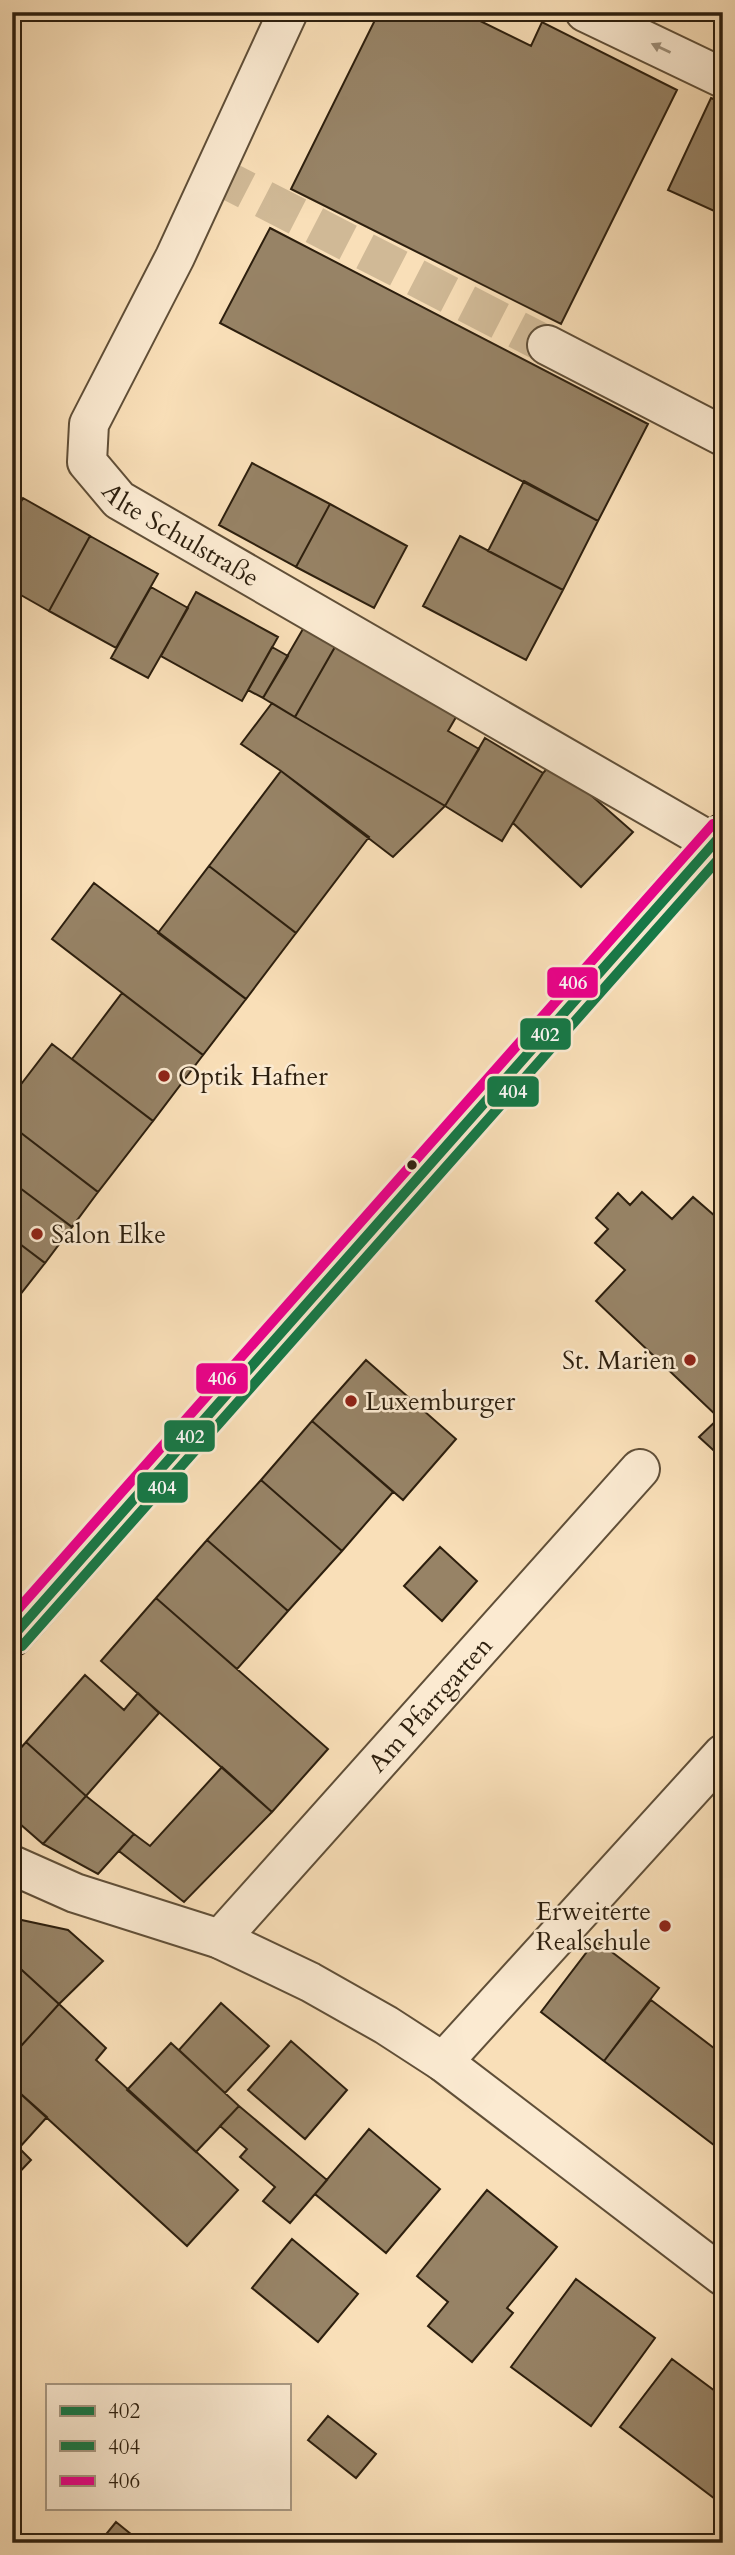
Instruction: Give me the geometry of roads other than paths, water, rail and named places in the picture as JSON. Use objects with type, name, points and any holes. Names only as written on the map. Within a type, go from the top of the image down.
[{"type":"main road","points":[[12,1637],[718,838]]},
{"type":"street","name":"Alte Schulstraße","points":[[288,12],[175,257],[89,424],[87,462],[120,500],[718,838]]},
{"type":"street","points":[[585,12],[723,78]]},
{"type":"street","points":[[547,345],[723,436]]},
{"type":"street","name":"Am Pfarrgarten","points":[[220,1939],[640,1469]]},
{"type":"street","points":[[443,2063],[723,1754]]},
{"type":"street","points":[[12,1865],[75,1893],[220,1939],[310,1982],[386,2025],[443,2063],[723,2276]]},
{"type":"tunnel","points":[[213,173],[547,345]]},
{"type":"place","name":"Optik Hafner","points":[[164,1076]]},
{"type":"place","name":"Salon Elke","points":[[37,1234]]},
{"type":"place","name":"St. Marien","points":[[690,1360]]},
{"type":"place","name":"Luxemburger","points":[[351,1401]]},
{"type":"place","name":"Erweiterte Realschule","points":[[665,1926]]}]
